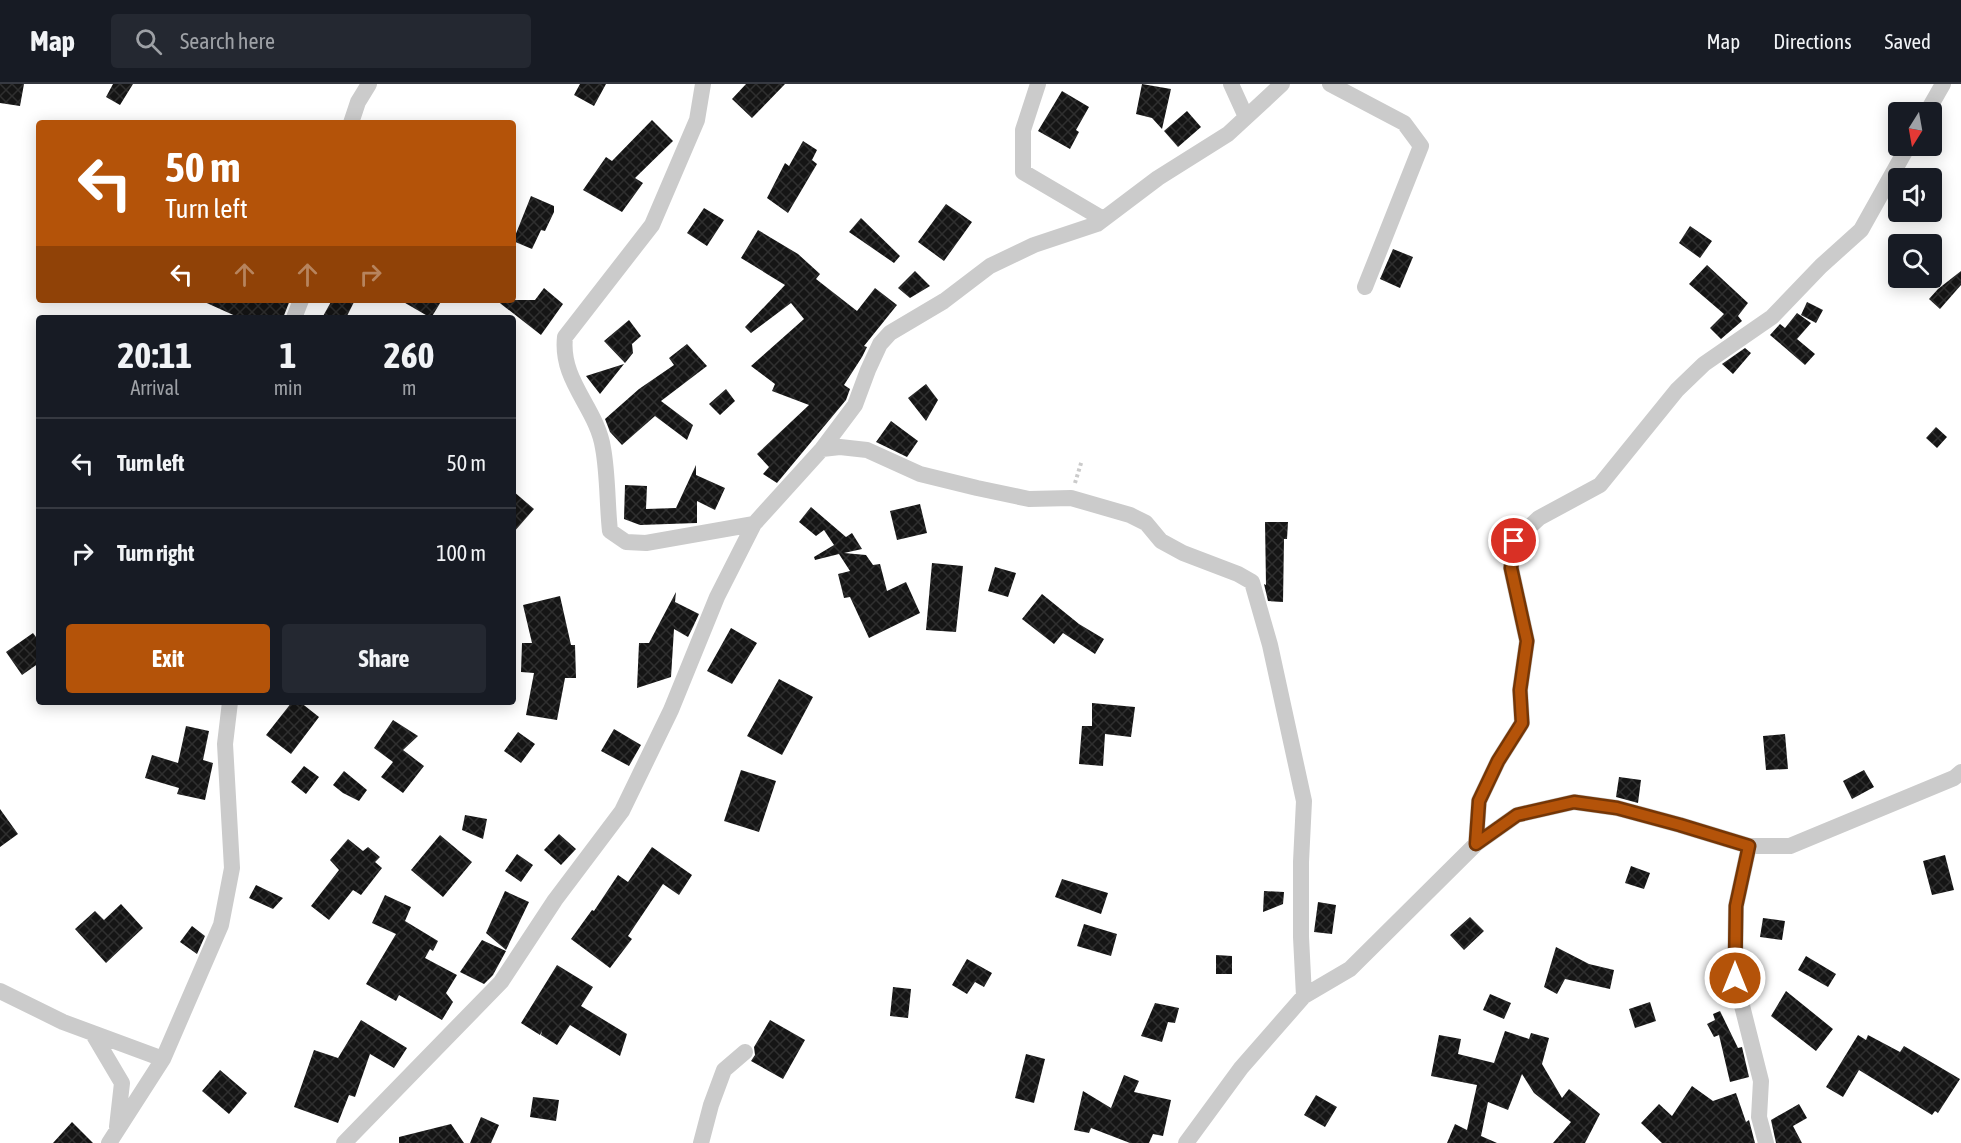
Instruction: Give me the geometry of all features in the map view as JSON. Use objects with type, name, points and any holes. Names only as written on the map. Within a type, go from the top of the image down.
[{"type":"street","points":[[703,84],[697,120],[652,225],[565,337],[563,353],[573,384],[592,417],[603,447],[610,531],[626,542],[646,543],[754,524]]},
{"type":"street","points":[[1038,84],[1023,130],[1023,172],[1103,219]]},
{"type":"street","points":[[1231,84],[1246,117]]},
{"type":"street","points":[[344,1143],[501,982],[555,900],[622,811],[671,710],[717,597],[754,524],[822,449],[855,405],[874,354],[890,333],[944,301],[990,266],[1034,245],[1097,224],[1158,178],[1228,134],[1282,84]]},
{"type":"street","points":[[1330,84],[1404,123],[1421,146],[1365,287]]},
{"type":"street","points":[[1933,102],[1943,84]]},
{"type":"street","points":[[352,120],[363,87]]},
{"type":"street","points":[[1476,844],[1479,801],[1498,761],[1522,723],[1520,690],[1527,641],[1511,568],[1514,541],[1539,518],[1600,485],[1677,390],[1704,364],[1772,317],[1821,266],[1861,230],[1902,156]]},
{"type":"street","points":[[822,449],[840,447],[867,450],[920,474],[1029,499],[1071,498],[1130,514],[1146,523],[1161,542],[1252,582],[1270,645],[1304,801],[1301,862],[1304,996]]},
{"type":"street","points":[[113,1137],[163,1059],[221,925],[232,868],[225,744],[230,705]]},
{"type":"street","points":[[1186,1143],[1241,1068],[1304,996],[1350,969],[1476,844],[1517,815],[1574,802],[1617,808],[1749,846],[1790,846],[1954,778],[1961,772]]},
{"type":"street","points":[[1749,846],[1736,906],[1735,978],[1761,1081],[1759,1117],[1766,1143]]},
{"type":"street","points":[[0,991],[63,1022],[163,1059]]},
{"type":"street","points":[[93,1034],[122,1083],[113,1137]]},
{"type":"street","points":[[701,1143],[711,1105],[724,1070],[745,1052]]},
{"type":"building","points":[[0,84],[24,84],[20,106],[0,103]]},
{"type":"building","points":[[113,84],[133,84],[120,105],[106,97]]},
{"type":"building","points":[[580,84],[606,84],[594,106],[574,95]]},
{"type":"building","points":[[746,84],[785,84],[752,118],[732,99]]},
{"type":"building","points":[[1142,84],[1171,89],[1162,129],[1152,118],[1136,114]]},
{"type":"building","points":[[1062,91],[1089,107],[1076,130],[1079,132],[1070,149],[1038,131]]},
{"type":"building","points":[[1187,111],[1201,127],[1178,147],[1164,131]]},
{"type":"building","points":[[652,120],[673,141],[635,178],[643,183],[622,212],[583,190],[606,157],[612,161]]},
{"type":"building","points":[[803,141],[817,150],[812,160],[817,164],[788,213],[767,198],[785,163],[789,166]]},
{"type":"building","points":[[531,196],[554,206],[554,212],[545,231],[541,230],[532,249],[516,242],[516,234]]},
{"type":"building","points":[[946,204],[972,222],[944,261],[918,242]]},
{"type":"building","points":[[704,208],[724,220],[707,246],[687,233]]},
{"type":"building","points":[[861,218],[900,256],[894,263],[849,232]]},
{"type":"building","points":[[1690,226],[1712,241],[1700,258],[1679,243]]},
{"type":"building","points":[[758,230],[798,254],[820,274],[816,279],[857,311],[875,288],[897,305],[864,346],[867,347],[862,357],[844,385],[850,389],[846,400],[777,483],[763,474],[769,467],[757,454],[809,405],[772,391],[775,384],[751,366],[804,319],[791,303],[751,333],[745,327],[785,285],[741,258]]},
{"type":"building","points":[[1393,249],[1413,257],[1400,288],[1380,279]]},
{"type":"building","points":[[1707,265],[1748,303],[1738,316],[1742,321],[1721,339],[1710,328],[1724,314],[1689,284]]},
{"type":"building","points":[[915,271],[930,286],[910,298],[898,288]]},
{"type":"building","points":[[1961,271],[1961,285],[1940,309],[1929,299]]},
{"type":"building","points":[[544,288],[563,304],[541,335],[500,303],[535,300]]},
{"type":"building","points":[[1807,302],[1823,310],[1816,323],[1801,315]]},
{"type":"building","points":[[207,303],[289,303],[284,315],[233,315]]},
{"type":"building","points":[[330,303],[354,303],[348,315],[324,315]]},
{"type":"building","points":[[405,303],[440,303],[433,315],[426,315]]},
{"type":"building","points":[[1797,313],[1811,323],[1797,339],[1815,354],[1805,365],[1770,335],[1780,324],[1785,328]]},
{"type":"building","points":[[629,320],[641,336],[632,344],[633,353],[625,363],[604,341]]},
{"type":"building","points":[[687,344],[707,366],[661,401],[693,425],[687,440],[655,416],[622,445],[610,432],[605,419],[639,389],[674,365],[669,358]]},
{"type":"building","points":[[1745,348],[1751,353],[1733,374],[1722,364]]},
{"type":"building","points":[[624,364],[600,394],[586,376]]},
{"type":"building","points":[[926,384],[938,400],[926,421],[908,398]]},
{"type":"building","points":[[726,389],[735,401],[720,415],[709,404]]},
{"type":"building","points":[[891,421],[918,441],[907,457],[876,442]]},
{"type":"building","points":[[1936,427],[1947,437],[1937,448],[1926,438]]},
{"type":"building","points":[[696,465],[696,475],[725,488],[715,510],[697,501],[697,523],[640,525],[624,519],[625,485],[647,486],[646,509],[676,508]]},
{"type":"building","points":[[516,494],[534,509],[516,530]]},
{"type":"building","points":[[920,504],[927,533],[897,540],[890,511]]},
{"type":"building","points":[[811,507],[846,537],[852,533],[862,549],[844,553],[866,555],[873,565],[880,564],[887,591],[906,582],[920,613],[869,638],[850,597],[844,598],[838,574],[850,571],[839,554],[815,560],[814,557],[834,545],[824,530],[816,536],[799,522]]},
{"type":"building","points":[[1265,522],[1288,522],[1287,539],[1284,539],[1283,602],[1268,601],[1264,584],[1266,585]]},
{"type":"building","points":[[932,563],[963,566],[956,632],[926,630]]},
{"type":"building","points":[[995,567],[1016,573],[1008,597],[988,591]]},
{"type":"building","points":[[676,592],[675,602],[699,614],[688,637],[674,629],[671,677],[637,688],[639,643],[649,643]]},
{"type":"building","points":[[1042,594],[1079,624],[1104,639],[1095,654],[1063,633],[1054,644],[1022,619]]},
{"type":"building","points":[[560,596],[571,645],[575,645],[576,678],[565,678],[557,720],[526,715],[534,673],[521,672],[522,643],[532,643],[523,605]]},
{"type":"building","points":[[731,628],[757,643],[732,684],[707,671]]},
{"type":"building","points":[[33,633],[36,637],[36,665],[22,675],[6,652]]},
{"type":"building","points":[[779,679],[813,697],[782,755],[747,736]]},
{"type":"building","points":[[1092,703],[1135,707],[1131,737],[1105,734],[1103,766],[1079,764],[1082,726],[1092,726]]},
{"type":"building","points":[[290,705],[304,705],[319,717],[291,754],[266,735]]},
{"type":"building","points":[[393,720],[418,736],[403,750],[424,766],[403,793],[381,777],[393,762],[374,748]]},
{"type":"building","points":[[186,726],[209,731],[203,760],[213,763],[205,800],[177,794],[179,788],[145,778],[152,755],[178,763]]},
{"type":"building","points":[[614,729],[641,745],[629,766],[601,751]]},
{"type":"building","points":[[518,732],[535,744],[521,763],[504,751]]},
{"type":"building","points":[[1785,734],[1788,769],[1766,770],[1763,736]]},
{"type":"building","points":[[304,766],[319,777],[306,794],[291,782]]},
{"type":"building","points":[[741,770],[776,781],[759,832],[724,821]]},
{"type":"building","points":[[1864,770],[1874,787],[1852,799],[1843,781]]},
{"type":"building","points":[[344,771],[367,790],[359,801],[333,785]]},
{"type":"building","points":[[1619,777],[1641,780],[1638,803],[1616,797]]},
{"type":"building","points":[[0,809],[18,834],[0,847]]},
{"type":"building","points":[[465,815],[487,819],[483,839],[462,830]]},
{"type":"building","points":[[559,834],[576,849],[561,865],[544,850]]},
{"type":"building","points":[[440,835],[472,862],[443,897],[411,870]]},
{"type":"building","points":[[348,839],[363,851],[368,847],[380,857],[375,862],[382,868],[361,895],[353,890],[329,920],[311,906],[339,870],[330,860]]},
{"type":"building","points":[[652,847],[692,875],[679,895],[663,884],[628,936],[632,939],[610,968],[571,939],[592,910],[594,911],[618,875],[628,882]]},
{"type":"building","points":[[517,854],[533,865],[521,882],[505,871]]},
{"type":"building","points":[[1945,855],[1954,890],[1932,895],[1923,861]]},
{"type":"building","points":[[1631,866],[1650,873],[1644,889],[1625,883]]},
{"type":"building","points":[[1062,879],[1108,893],[1101,914],[1055,897]]},
{"type":"building","points":[[256,885],[283,898],[273,909],[249,898]]},
{"type":"building","points":[[505,891],[529,902],[506,950],[486,933]]},
{"type":"building","points":[[1264,891],[1284,892],[1283,904],[1263,912]]},
{"type":"building","points":[[385,895],[411,907],[405,921],[438,941],[433,951],[430,949],[425,958],[457,975],[446,993],[453,1002],[442,1020],[399,995],[396,1001],[366,984],[396,934],[372,923]]},
{"type":"building","points":[[1318,902],[1336,905],[1332,934],[1314,932]]},
{"type":"building","points":[[121,904],[143,928],[106,963],[75,929],[95,911],[104,920]]},
{"type":"building","points":[[1470,917],[1484,931],[1464,950],[1450,935]]},
{"type":"building","points":[[1763,918],[1785,921],[1782,940],[1760,937]]},
{"type":"building","points":[[1084,924],[1117,934],[1111,956],[1077,946]]},
{"type":"building","points":[[192,926],[205,936],[197,954],[180,942]]},
{"type":"building","points":[[482,940],[506,951],[493,975],[484,984],[460,972]]},
{"type":"building","points":[[1556,947],[1589,964],[1614,970],[1610,989],[1565,979],[1557,994],[1544,987]]},
{"type":"building","points":[[1216,955],[1232,956],[1232,974],[1216,974]]},
{"type":"building","points":[[1806,956],[1836,974],[1828,987],[1798,970]]},
{"type":"building","points":[[967,959],[992,973],[984,987],[975,982],[967,994],[952,985]]},
{"type":"building","points":[[557,965],[593,987],[581,1006],[627,1034],[620,1056],[570,1025],[557,1045],[541,1035],[542,1031],[540,1035],[521,1023]]},
{"type":"building","points":[[893,987],[911,989],[908,1018],[890,1016]]},
{"type":"building","points":[[1786,991],[1833,1029],[1816,1051],[1771,1016]]},
{"type":"building","points":[[1490,994],[1511,1003],[1504,1019],[1483,1010]]},
{"type":"building","points":[[1650,1002],[1656,1021],[1635,1028],[1629,1009]]},
{"type":"building","points":[[1155,1003],[1179,1008],[1175,1023],[1168,1022],[1162,1042],[1141,1036]]},
{"type":"building","points":[[1720,1011],[1738,1048],[1742,1047],[1749,1077],[1730,1082],[1719,1035],[1714,1037],[1707,1024],[1715,1020],[1713,1014]]},
{"type":"building","points":[[361,1020],[407,1048],[394,1068],[370,1054],[355,1097],[349,1095],[338,1123],[294,1107],[314,1050],[338,1058]]},
{"type":"building","points":[[770,1020],[805,1040],[783,1079],[751,1061],[755,1055],[754,1047]]},
{"type":"building","points":[[1505,1031],[1529,1039],[1531,1033],[1549,1038],[1542,1064],[1562,1098],[1569,1089],[1600,1114],[1585,1143],[1553,1143],[1571,1122],[1534,1093],[1522,1074],[1508,1110],[1488,1102],[1481,1136],[1497,1143],[1447,1143],[1455,1124],[1467,1130],[1477,1085],[1431,1076],[1439,1035],[1461,1039],[1458,1054],[1494,1063]]},
{"type":"building","points":[[1858,1035],[1866,1040],[1868,1035],[1900,1052],[1904,1046],[1960,1079],[1938,1113],[1935,1111],[1932,1115],[1859,1070],[1843,1097],[1826,1087]]},
{"type":"building","points":[[1026,1054],[1045,1059],[1034,1103],[1015,1098]]},
{"type":"building","points":[[220,1070],[247,1093],[229,1114],[202,1091]]},
{"type":"building","points":[[1124,1075],[1139,1081],[1134,1092],[1171,1100],[1163,1136],[1153,1134],[1149,1143],[1130,1143],[1091,1128],[1089,1133],[1074,1130],[1083,1091],[1111,1108]]},
{"type":"building","points":[[1692,1086],[1713,1101],[1736,1093],[1746,1122],[1749,1120],[1755,1143],[1662,1143],[1641,1123],[1659,1104],[1672,1116]]},
{"type":"building","points":[[1316,1095],[1337,1107],[1325,1127],[1304,1115]]},
{"type":"building","points":[[533,1097],[559,1100],[556,1121],[530,1117]]},
{"type":"building","points":[[1799,1104],[1807,1118],[1793,1126],[1802,1143],[1776,1143],[1771,1120]]},
{"type":"building","points":[[481,1117],[499,1125],[491,1143],[470,1143]]},
{"type":"building","points":[[72,1122],[93,1143],[53,1143]]},
{"type":"building","points":[[451,1124],[464,1143],[399,1143],[399,1137]]},
{"type":"route","points":[[1514,541],[1511,568],[1527,641],[1520,690],[1522,723],[1498,761],[1479,801],[1476,844],[1517,815],[1574,802],[1617,808],[1749,846],[1736,906],[1735,978]]}]
